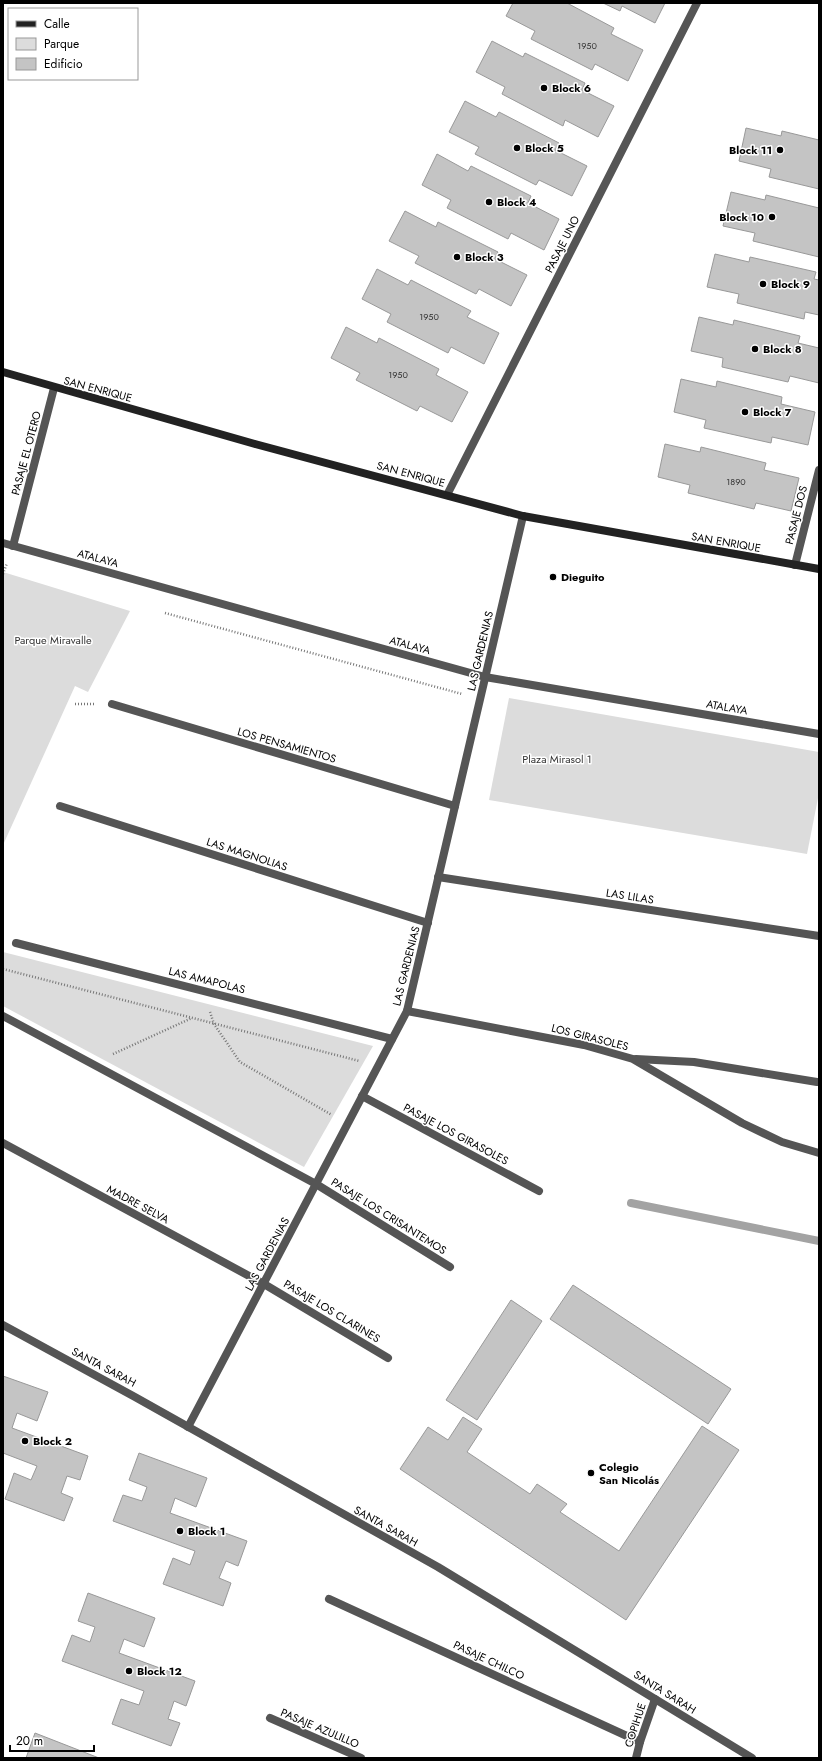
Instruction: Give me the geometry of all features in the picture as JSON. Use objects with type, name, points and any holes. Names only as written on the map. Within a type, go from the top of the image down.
[{"type":"street","name":"PASAJE UNO","points":[[447,495],[697,3]]},
{"type":"street","name":"SAN ENRIQUE","points":[[3,372],[54,388],[523,516],[819,569]]},
{"type":"street","name":"PASAJE EL OTERO","points":[[13,546],[54,388]]},
{"type":"street","name":"PASAJE DOS","points":[[795,565],[819,470]]},
{"type":"street","name":"LAS GARDENIAS","points":[[188,1427],[407,1010],[523,516]]},
{"type":"street","name":"ATALAYA","points":[[3,543],[485,677],[819,734]]},
{"type":"street","name":"LOS PENSAMIENTOS","points":[[112,704],[455,806]]},
{"type":"street","name":"LAS MAGNOLIAS","points":[[60,806],[428,923]]},
{"type":"street","name":"LAS LILAS","points":[[438,877],[819,936]]},
{"type":"street","name":"LAS AMAPOLAS","points":[[16,943],[392,1039]]},
{"type":"street","name":"LOS GIRASOLES","points":[[407,1010],[584,1045],[633,1059],[742,1123],[782,1142],[819,1153]]},
{"type":"street","points":[[3,1016],[316,1184]]},
{"type":"street","points":[[633,1059],[694,1062],[818,1082]]},
{"type":"street","name":"PASAJE LOS GIRASOLES","points":[[362,1096],[539,1190]]},
{"type":"street","name":"MADRE SELVA","points":[[3,1143],[264,1284]]},
{"type":"street","name":"PASAJE LOS CRISANTEMOS","points":[[316,1184],[450,1266]]},
{"type":"street","name":"PASAJE LOS CLARINES","points":[[264,1284],[388,1358]]},
{"type":"street","name":"SANTA SARAH","points":[[3,1325],[438,1567],[752,1758]]},
{"type":"street","name":"PASAJE CHILCO","points":[[329,1599],[640,1742]]},
{"type":"street","name":"COPIHUE","points":[[636,1758],[655,1699]]},
{"type":"street","name":"PASAJE AZULILLO","points":[[270,1718],[361,1758]]},
{"type":"path","points":[[165,613],[480,699]]},
{"type":"path","points":[[3,969],[378,1066]]},
{"type":"path","points":[[202,991],[214,1024],[240,1062],[348,1124]]},
{"type":"path","points":[[109,1056],[193,1018]]},
{"type":"green space","name":"Parque Miravalle","points":[[3,572],[130,611],[88,692],[75,686],[3,845]]},
{"type":"green space","name":"Plaza Mirasol 1","points":[[509,698],[819,752],[819,793],[807,854],[489,800]]},
{"type":"green space","points":[[3,952],[373,1046],[304,1167],[3,1006]]},
{"type":"building","points":[[513,3],[567,3],[614,28],[611,34],[643,50],[628,81],[595,64],[592,70],[531,39],[535,31],[506,16]]},
{"type":"building","points":[[603,3],[665,3],[655,23],[622,6],[620,11]]},
{"type":"building","name":"Block 6","points":[[492,41],[523,57],[525,53],[585,83],[582,90],[614,106],[598,137],[565,120],[563,126],[502,94],[505,87],[476,72]]},
{"type":"building","name":"Block 5","points":[[465,101],[496,117],[499,112],[559,143],[555,150],[587,166],[572,196],[539,180],[536,185],[475,154],[479,147],[449,132]]},
{"type":"building","name":"Block 11","points":[[746,128],[781,136],[782,131],[819,140],[819,189],[769,177],[771,169],[739,161]]},
{"type":"building","name":"Block 4","points":[[437,154],[468,171],[471,166],[531,196],[528,203],[559,219],[544,250],[511,233],[508,239],[447,208],[451,200],[422,185]]},
{"type":"building","name":"Block 10","points":[[731,192],[765,200],[766,195],[819,208],[819,257],[753,241],[755,233],[723,226]]},
{"type":"building","name":"Block 3","points":[[405,211],[436,227],[438,222],[498,252],[495,259],[527,275],[511,306],[479,289],[476,294],[415,263],[419,256],[389,241]]},
{"type":"building","name":"Block 9","points":[[715,254],[749,262],[750,257],[816,272],[814,279],[819,280],[819,315],[805,312],[804,319],[737,303],[739,294],[707,287]]},
{"type":"building","points":[[377,269],[408,285],[411,280],[471,311],[467,317],[499,333],[484,364],[451,347],[448,353],[387,322],[391,314],[362,299]]},
{"type":"building","name":"Block 8","points":[[699,317],[733,325],[734,320],[800,336],[798,343],[819,348],[819,383],[790,376],[788,382],[722,367],[723,358],[691,351]]},
{"type":"building","points":[[346,327],[377,343],[379,338],[439,369],[436,375],[468,392],[452,422],[420,406],[417,411],[356,380],[360,373],[331,358]]},
{"type":"building","name":"Block 7","points":[[681,379],[716,387],[717,381],[782,397],[781,404],[815,412],[808,445],[772,437],[771,443],[704,428],[706,420],[674,412]]},
{"type":"building","points":[[665,444],[700,452],[701,447],[766,463],[764,470],[799,478],[791,511],[756,503],[754,509],[688,493],[690,485],[658,477]]},
{"type":"building","points":[[573,1285],[731,1389],[708,1424],[550,1319]]},
{"type":"building","points":[[511,1300],[542,1321],[477,1420],[446,1400]]},
{"type":"building","name":"Block 2","points":[[3,1376],[48,1392],[37,1421],[17,1413],[12,1428],[88,1456],[80,1480],[67,1476],[61,1493],[73,1498],[64,1521],[5,1499],[14,1473],[31,1480],[37,1466],[3,1453]]},
{"type":"building","points":[[463,1417],[482,1429],[467,1452],[530,1494],[537,1484],[567,1504],[560,1512],[619,1551],[702,1426],[739,1450],[626,1620],[400,1469],[428,1427],[448,1440]]},
{"type":"building","name":"Block 1","points":[[139,1453],[207,1478],[196,1507],[175,1498],[170,1513],[247,1541],[238,1566],[226,1561],[219,1578],[231,1583],[223,1606],[163,1584],[173,1558],[190,1565],[195,1551],[113,1521],[123,1495],[142,1501],[147,1487],[129,1480]]},
{"type":"building","name":"Block 12","points":[[88,1593],[155,1618],[144,1647],[124,1639],[119,1653],[195,1681],[186,1706],[174,1701],[168,1719],[180,1723],[171,1746],[112,1724],[121,1699],[139,1705],[144,1691],[62,1661],[72,1635],[90,1642],[95,1627],[78,1621]]},
{"type":"building","points":[[35,1733],[99,1758],[26,1758]]},
{"type":"waterway","points":[[631,1203],[819,1241]]},
{"type":"place","name":"Block 6","points":[[544,88]]},
{"type":"place","name":"Block 5","points":[[517,148]]},
{"type":"place","name":"Block 11","points":[[780,150]]},
{"type":"place","name":"Block 4","points":[[489,202]]},
{"type":"place","name":"Block 10","points":[[772,217]]},
{"type":"place","name":"Block 3","points":[[457,257]]},
{"type":"place","name":"Block 9","points":[[763,284]]},
{"type":"place","name":"Block 8","points":[[755,349]]},
{"type":"place","name":"Block 7","points":[[745,412]]},
{"type":"place","name":"Dieguito","points":[[553,577]]},
{"type":"place","name":"Block 2","points":[[25,1441]]},
{"type":"place","name":"Colegio San Nicolás","points":[[591,1473]]},
{"type":"place","name":"Block 1","points":[[180,1531]]},
{"type":"place","name":"Block 12","points":[[129,1671]]}]
